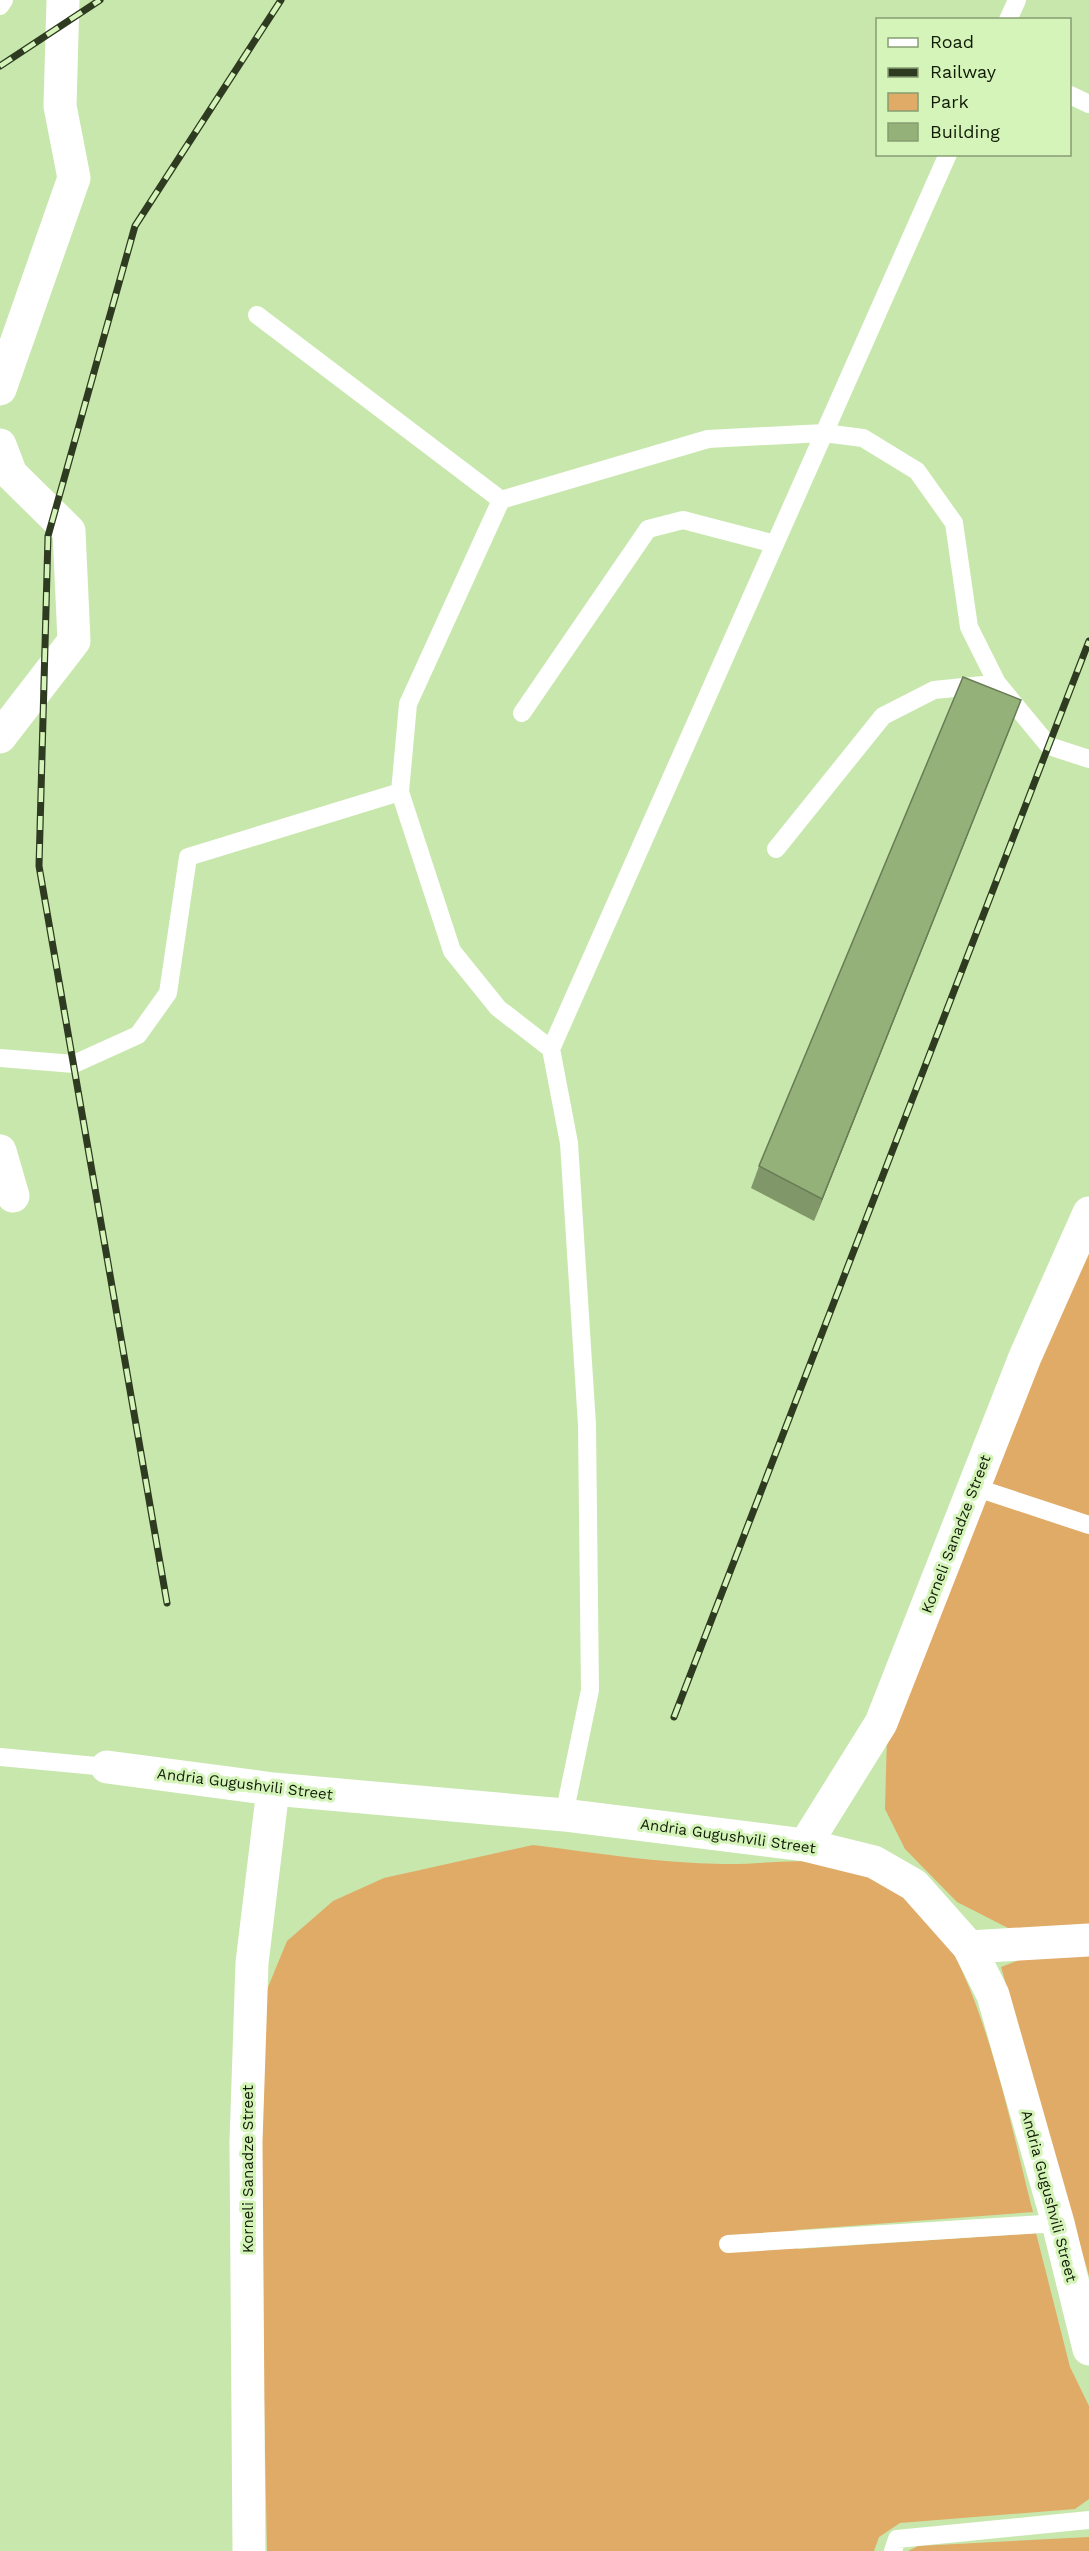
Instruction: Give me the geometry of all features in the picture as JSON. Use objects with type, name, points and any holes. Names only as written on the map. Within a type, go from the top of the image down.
[{"type":"street","points":[[0,389],[74,178],[60,106],[63,0]]},
{"type":"street","points":[[0,445],[11,474],[69,531],[74,641],[0,737]]},
{"type":"street","points":[[0,1151],[13,1196]]},
{"type":"street","name":"Korneli Sanadze Street","points":[[805,1845],[882,1723],[1025,1357],[1089,1213]]},
{"type":"street","name":"Andria Gugushvili Street","points":[[107,1767],[273,1789],[564,1815],[805,1845],[874,1862],[914,1885],[969,1947],[993,1995],[1058,2223],[1089,2349]]},
{"type":"street","name":"Korneli Sanadze Street","points":[[249,2551],[246,2130],[252,1963],[273,1789]]},
{"type":"street","points":[[969,1947],[1089,1940]]},
{"type":"lane","points":[[0,6],[4,0]]},
{"type":"lane","points":[[1009,18],[1017,0]]},
{"type":"lane","points":[[1071,95],[1089,104]]},
{"type":"lane","points":[[564,1815],[590,1690],[587,1425],[569,1143],[551,1049],[947,156]]},
{"type":"lane","points":[[257,315],[501,500]]},
{"type":"lane","points":[[551,1049],[498,1008],[452,951],[400,792],[408,704],[501,500],[708,439],[824,433],[863,438],[917,471],[954,523],[969,627],[997,683],[1048,746],[1089,759]]},
{"type":"lane","points":[[522,713],[648,529],[683,520],[775,544]]},
{"type":"lane","points":[[776,849],[883,716],[934,690],[997,683]]},
{"type":"lane","points":[[0,1058],[74,1064],[138,1035],[168,993],[188,857],[400,792]]},
{"type":"lane","points":[[974,1487],[1089,1525]]},
{"type":"lane","points":[[0,1757],[107,1767]]},
{"type":"lane","points":[[728,2244],[1058,2223]]},
{"type":"lane","points":[[893,2551],[897,2539],[1089,2520]]},
{"type":"green space","points":[[1089,1237],[1089,1924],[1010,1929],[957,1902],[905,1849],[885,1809],[887,1736]]},
{"type":"green space","points":[[533,1845],[675,1862],[736,1864],[801,1861],[827,1863],[877,1879],[902,1892],[921,1907],[942,1934],[961,1968],[977,2008],[1004,2095],[1033,2212],[796,2230],[798,2249],[1036,2233],[1070,2367],[1089,2406],[1089,2499],[1075,2509],[900,2523],[879,2537],[874,2551],[267,2551],[259,2141],[266,1992],[287,1941],[333,1901],[384,1878]]},
{"type":"green space","points":[[1089,1955],[1089,2276],[1001,1967],[1027,1957]]},
{"type":"green space","points":[[1089,2537],[1089,2551],[908,2551],[918,2546]]},
{"type":"building","points":[[963,677],[1021,700],[822,1199],[759,1166]]},
{"type":"railway","points":[[0,66],[100,0]]},
{"type":"railway","points":[[167,1603],[39,866],[48,536],[135,226],[281,0]]},
{"type":"railway","points":[[674,1717],[1089,641]]}]
